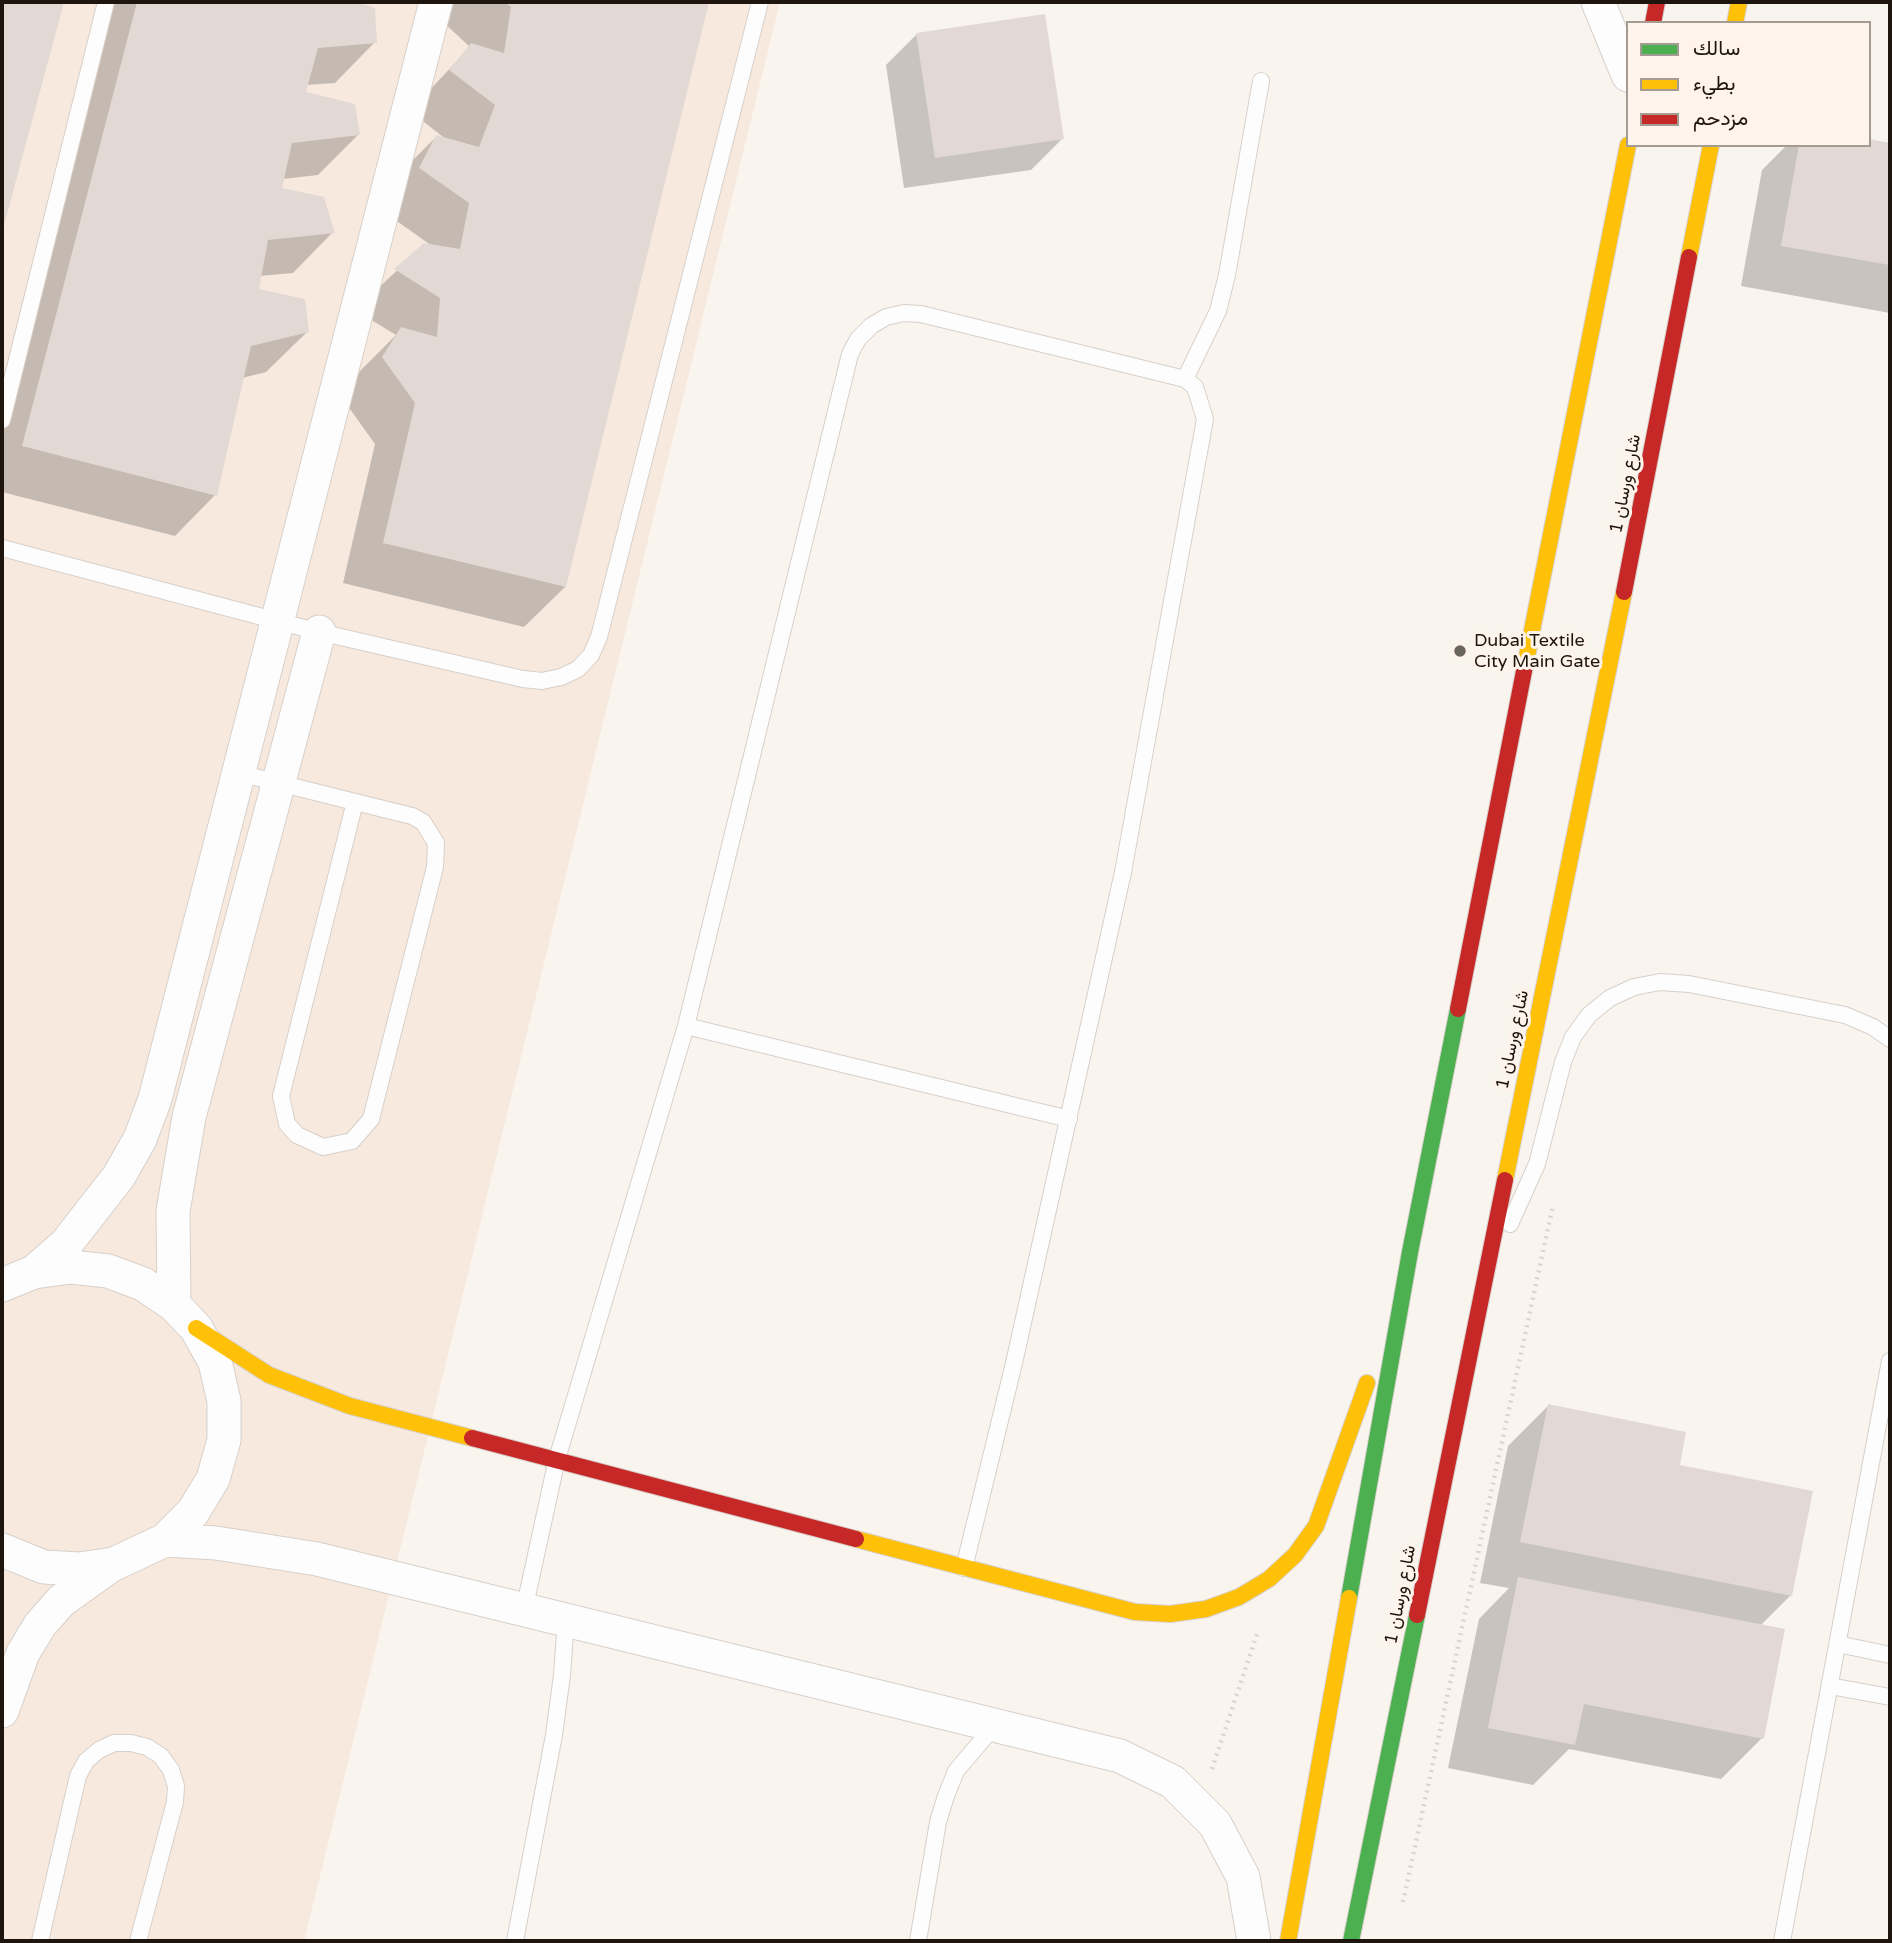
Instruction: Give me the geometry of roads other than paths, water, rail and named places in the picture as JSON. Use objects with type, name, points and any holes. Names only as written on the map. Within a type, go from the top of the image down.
[{"type":"street","points":[[34,1272],[66,1244],[119,1176],[139,1139],[155,1099],[436,2]]},
{"type":"street","points":[[1598,2],[1626,70]]},
{"type":"street","points":[[1653,21],[1657,2]]},
{"type":"street","points":[[1734,21],[1739,2]]},
{"type":"street","points":[[1288,1941],[1410,1252],[1628,147]]},
{"type":"street","name":"شارع ورسان 1","points":[[1351,1941],[1640,512],[1711,147]]},
{"type":"street","points":[[2,1711],[23,1653],[40,1625],[61,1601],[114,1564],[164,1540],[193,1512],[213,1479],[224,1440],[225,1401],[215,1363],[185,1317],[173,1211],[179,1164],[319,632]]},
{"type":"street","points":[[2,1285],[34,1272],[71,1267],[108,1271],[143,1284],[185,1317],[269,1375],[309,1393],[1135,1612],[1170,1614],[1206,1609],[1238,1597],[1269,1579],[1295,1555],[1315,1526],[1338,1471],[1410,1252]]},
{"type":"street","points":[[164,1540],[216,1543],[317,1559],[1120,1756],[1146,1766],[1191,1797],[1215,1824],[1231,1849],[1250,1906],[1254,1941]]},
{"type":"street","points":[[2,1550],[44,1567],[79,1569],[114,1564]]},
{"type":"lane","points":[[2,420],[106,2]]},
{"type":"lane","points":[[2,548],[319,632],[542,681],[561,677],[578,669],[591,654],[599,637],[760,2]]},
{"type":"lane","points":[[1185,379],[1218,311],[1261,81]]},
{"type":"lane","points":[[524,1610],[557,1458],[686,1026],[850,354],[858,339],[886,317],[921,314],[1185,379],[1198,393],[1205,419],[1123,872],[1069,1119],[964,1568]]},
{"type":"lane","points":[[239,773],[412,816],[422,822],[436,843],[438,855],[370,1119],[352,1141],[324,1147],[297,1135],[287,1124],[281,1096],[355,802]]},
{"type":"lane","points":[[1488,1258],[1524,1197],[1537,1164],[1563,1062],[1573,1037],[1589,1015],[1609,998],[1634,987],[1660,982],[1689,984],[1845,1015],[1873,1027],[1890,1039]]},
{"type":"lane","points":[[686,1026],[1069,1119]]},
{"type":"lane","points":[[1782,1941],[1890,1361]]},
{"type":"lane","points":[[514,1941],[554,1735],[566,1620]]},
{"type":"lane","points":[[1838,1644],[1890,1655]]},
{"type":"lane","points":[[1830,1686],[1890,1697]]},
{"type":"lane","points":[[918,1941],[938,1822],[946,1796],[956,1771],[996,1724]]},
{"type":"lane","points":[[40,1941],[78,1776],[86,1761],[99,1750],[114,1743],[131,1743],[147,1747],[161,1756],[171,1770],[176,1786],[175,1802],[138,1941]]},
{"type":"place","name":"Dubai Textile City Main Gate","points":[[1460,651]]}]
